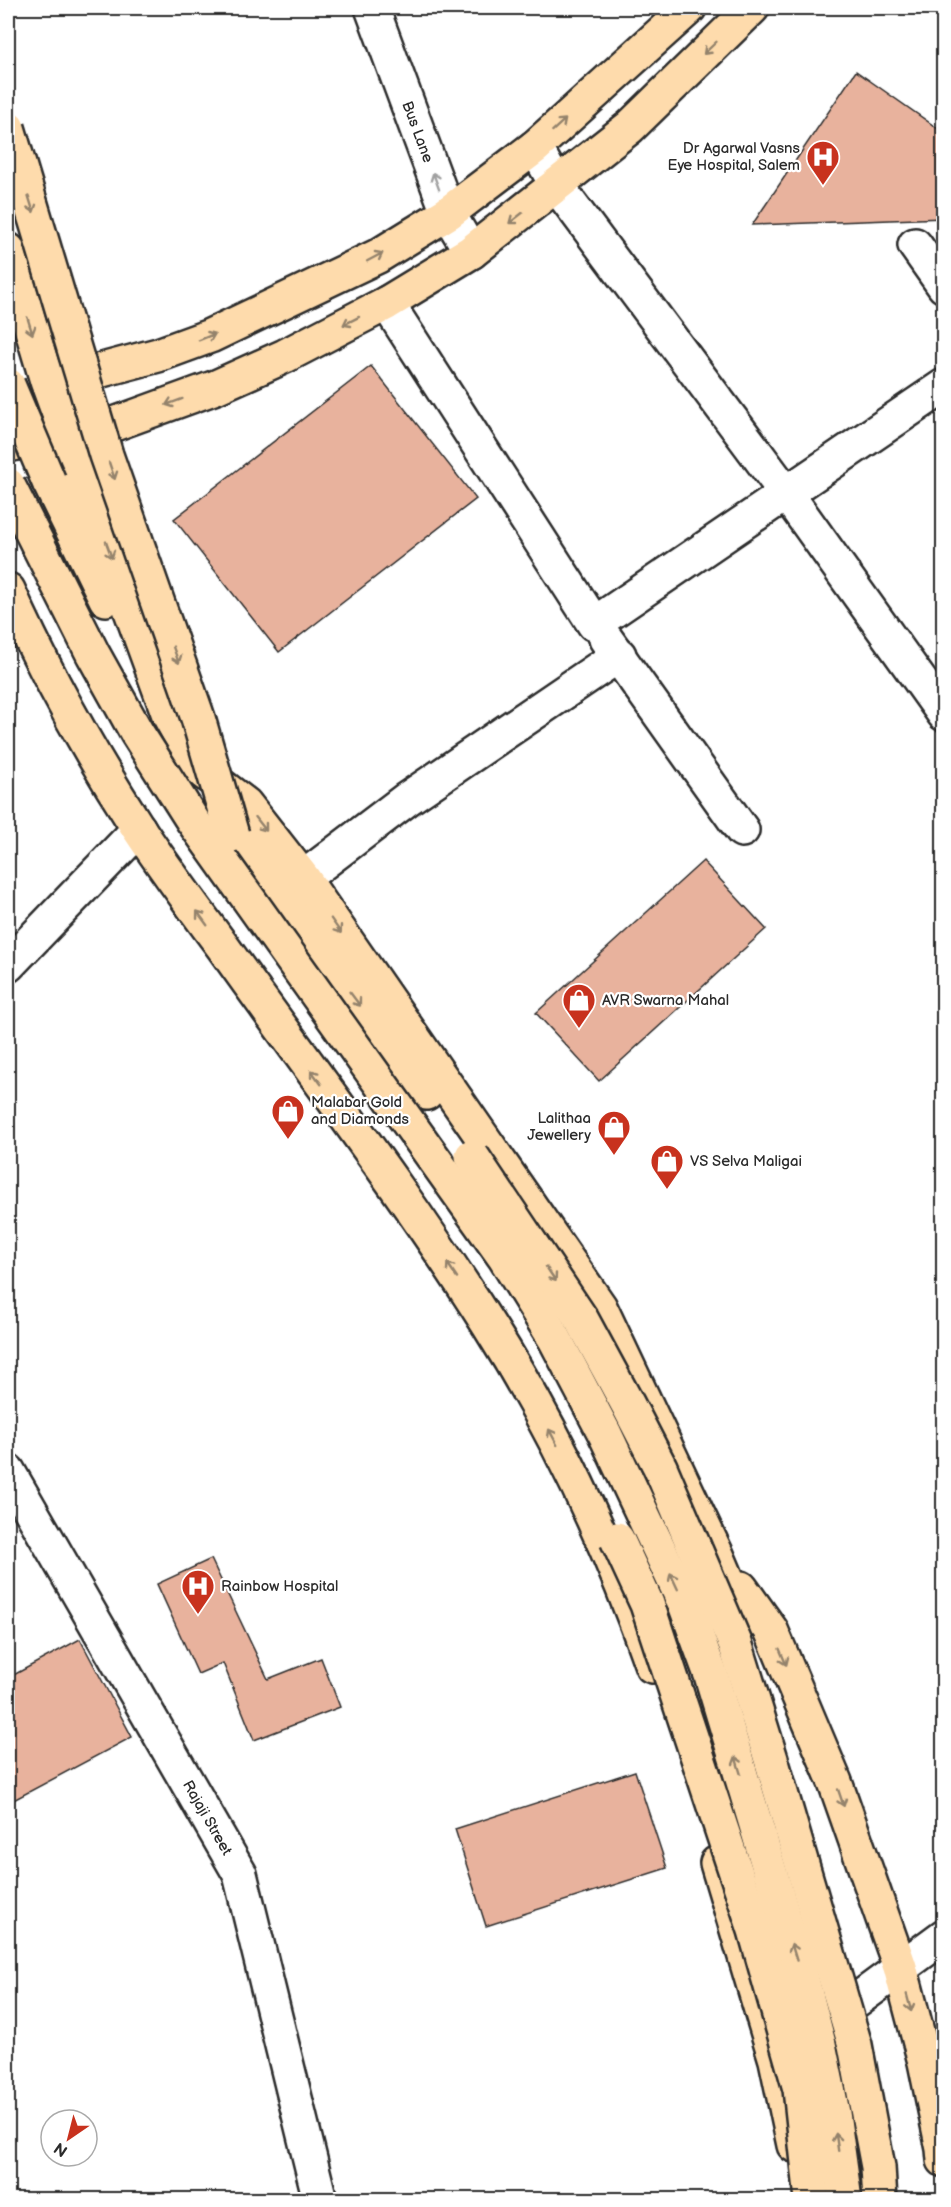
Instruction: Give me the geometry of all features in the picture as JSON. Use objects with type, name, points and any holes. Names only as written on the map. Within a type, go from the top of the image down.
[{"type":"main road","points":[[688,8],[535,147],[448,213],[378,256],[210,336],[158,355],[102,370],[46,381],[8,385],[49,482],[92,568],[156,714],[232,835],[472,1156],[582,1320],[660,1467],[735,1643],[771,1760],[855,2045],[878,2168],[880,2199]]},
{"type":"main road","points":[[8,445],[117,423],[216,387],[285,356],[387,303],[471,252],[630,127],[752,8]]},
{"type":"main road","points":[[8,128],[106,455],[198,718],[232,835]]},
{"type":"main road","points":[[8,250],[46,381],[169,715],[198,768],[245,804],[303,878],[600,1307],[717,1555],[756,1647],[792,1759],[876,2047],[890,2110],[898,2164],[900,2199]]},
{"type":"main road","points":[[8,485],[93,654],[137,733],[187,811],[505,1258],[555,1339],[605,1434],[685,1604],[711,1675],[799,1968],[819,2044],[833,2113],[845,2199]]},
{"type":"main road","points":[[8,590],[40,661],[88,747],[139,829],[430,1237],[489,1325],[541,1414],[581,1489],[642,1637],[696,1795],[776,2060],[795,2146],[801,2199]]},
{"type":"main road","points":[[581,1489],[617,1539],[647,1604],[755,1930],[800,2089],[812,2199]]},
{"type":"main road","points":[[717,1555],[771,1630],[835,1782],[900,1967],[925,2062],[944,2160]]},
{"type":"street","name":"Bus Lane","points":[[372,8],[448,213],[471,252]]},
{"type":"street","points":[[535,147],[556,186],[786,493],[944,714]]},
{"type":"street","points":[[915,245],[944,286]]},
{"type":"street","points":[[387,303],[594,624],[619,655],[742,830]]},
{"type":"street","points":[[594,624],[944,386]]},
{"type":"street","points":[[303,878],[407,799],[619,655]]},
{"type":"street","points":[[8,965],[139,829]]},
{"type":"street","name":"Rajaji Street","points":[[8,1471],[240,1874],[320,2199]]},
{"type":"street","points":[[776,2060],[944,1936]]},
{"type":"building","points":[[856,71],[944,133],[944,218],[752,225]]},
{"type":"building","points":[[371,366],[476,499],[279,652],[174,519]]},
{"type":"building","points":[[703,861],[766,929],[599,1081],[536,1013]]},
{"type":"building","points":[[211,1559],[268,1679],[321,1658],[340,1707],[254,1740],[223,1663],[198,1674],[157,1584]]},
{"type":"building","points":[[80,1639],[132,1737],[8,1803],[8,1678]]},
{"type":"building","points":[[635,1771],[667,1868],[486,1926],[455,1829]]},
{"type":"place","name":"Dr Agarwal Vasns Eye Hospital, Salem","points":[[823,186]]},
{"type":"place","name":"AVR Swarna Mahal","points":[[579,1029]]},
{"type":"place","name":"Malabar Gold and Diamonds","points":[[288,1140]]},
{"type":"place","name":"Lalithaa Jewellery","points":[[614,1156]]},
{"type":"place","name":"VS Selva Maligai","points":[[667,1190]]},
{"type":"place","name":"Rainbow Hospital","points":[[198,1615]]}]
